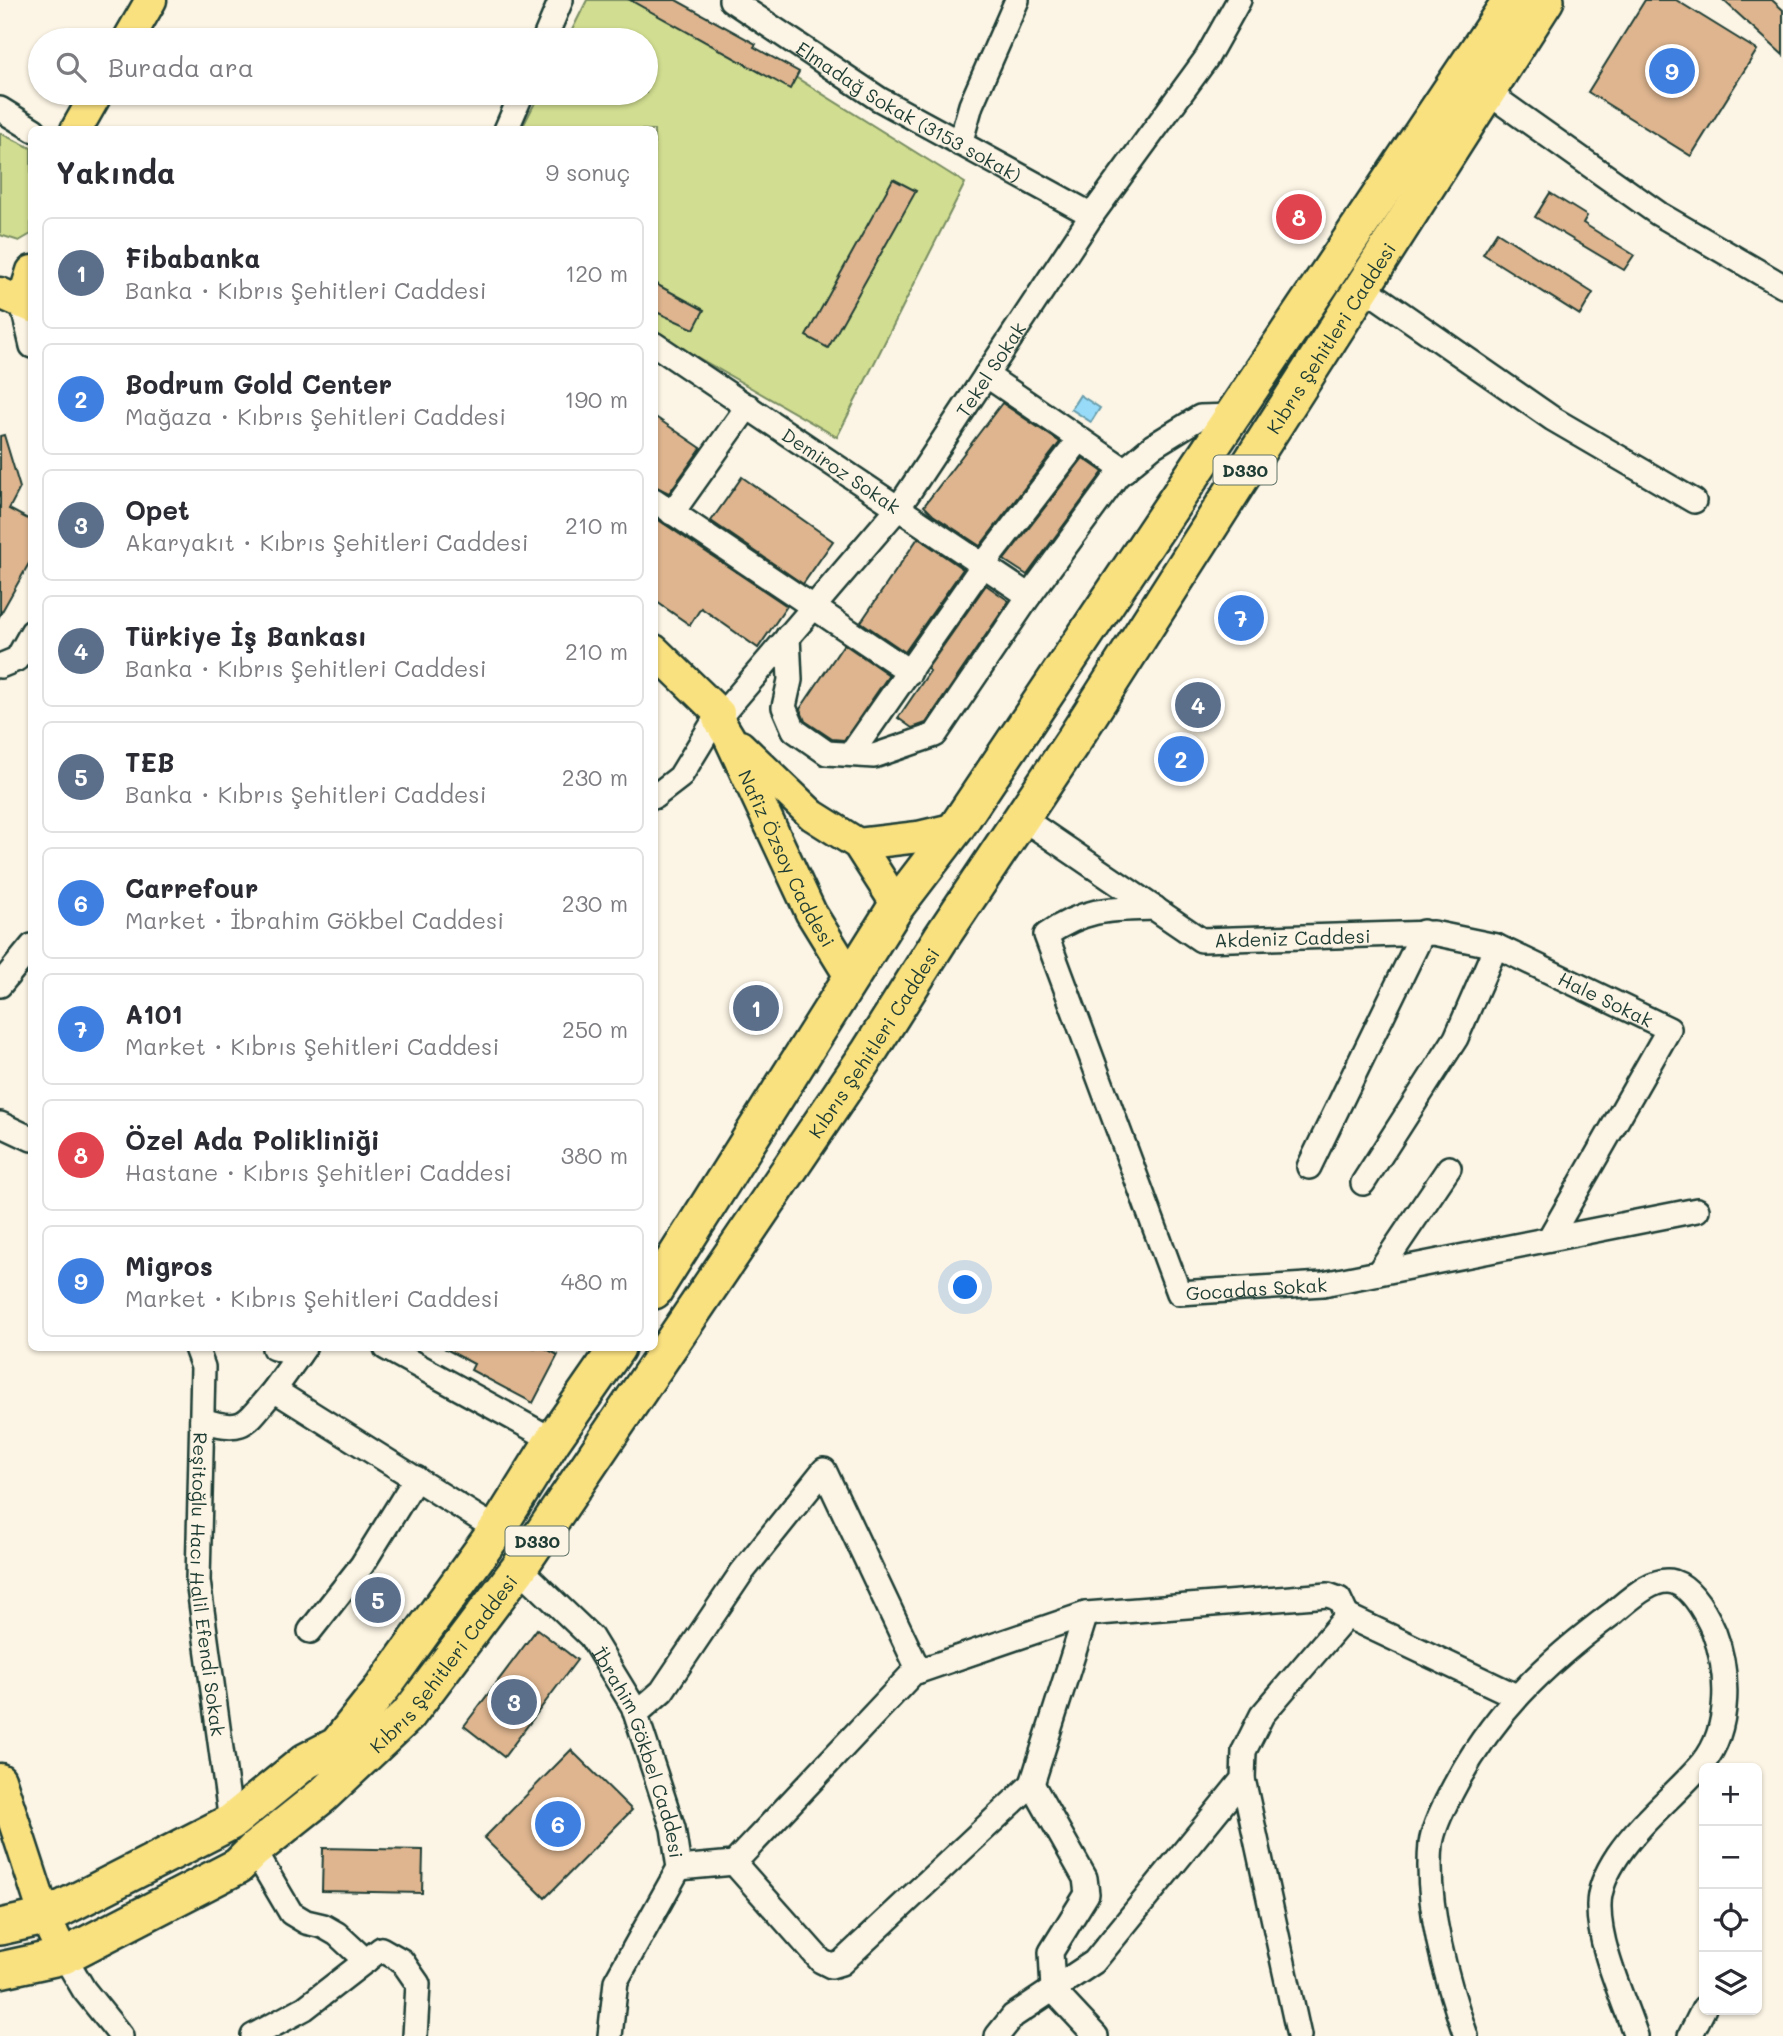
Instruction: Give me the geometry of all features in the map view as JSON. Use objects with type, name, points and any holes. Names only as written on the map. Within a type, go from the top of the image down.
[{"type":"highway","name":"Kıbrıs Şehitleri Caddesi","points":[[658,1285],[897,905],[956,828],[1511,0]]},
{"type":"highway","name":"Kıbrıs Şehitleri Caddesi","points":[[64,1956],[238,1866],[323,1794],[408,1715],[519,1568],[896,1010],[1546,0]]},
{"type":"highway","points":[[897,905],[941,938]]},
{"type":"highway","points":[[851,978],[896,1010]]},
{"type":"highway","name":"Kıbrıs Şehitleri Caddesi","points":[[45,1917],[231,1822],[306,1761],[337,1745],[383,1687],[498,1528],[553,1440],[615,1351]]},
{"type":"highway","name":"D330","points":[[0,1927],[45,1917]]},
{"type":"highway","name":"D330","points":[[0,1970],[64,1956]]},
{"type":"main road","points":[[135,28],[151,0]]},
{"type":"main road","points":[[78,126],[90,105]]},
{"type":"main road","points":[[18,301],[28,280]]},
{"type":"main road","name":"Nafiz Özsoy Caddesi","points":[[658,654],[812,815],[858,844],[897,905]]},
{"type":"main road","name":"Nafiz Özsoy Caddesi","points":[[722,723],[811,913],[851,978]]},
{"type":"main road","points":[[858,844],[918,837],[956,828]]},
{"type":"main road","points":[[0,1779],[45,1917],[64,1956]]},
{"type":"street","points":[[549,28],[561,0]]},
{"type":"street","name":"Elmadağ Sokak (3153 sokak)","points":[[731,0],[879,99],[1092,215]]},
{"type":"street","points":[[960,144],[971,105],[1017,0]]},
{"type":"street","name":"Tekel Sokak","points":[[658,794],[680,777],[788,636],[899,507],[1092,215],[1206,60],[1239,0]]},
{"type":"street","points":[[1487,92],[1659,214],[1783,286]]},
{"type":"street","points":[[508,126],[517,105]]},
{"type":"street","points":[[0,108],[28,126]]},
{"type":"street","points":[[1363,286],[1553,419],[1695,501]]},
{"type":"street","points":[[18,301],[28,333]]},
{"type":"street","name":"Demiroz Sokak","points":[[658,347],[1029,596]]},
{"type":"street","points":[[986,375],[1125,470]]},
{"type":"street","points":[[748,407],[664,507],[910,672]]},
{"type":"street","points":[[788,636],[790,680],[784,707],[794,730],[827,753],[874,756],[935,735],[1029,596],[1118,476],[1153,446],[1200,417],[1233,416]]},
{"type":"street","points":[[851,754],[983,565],[1080,439]]},
{"type":"street","points":[[0,666],[17,659],[28,639]]},
{"type":"street","name":"Akdeniz Caddesi","points":[[1022,818],[1200,940],[1428,933]]},
{"type":"street","name":"Gocadas Sokak","points":[[1155,908],[1100,910],[1068,920],[1046,936],[1179,1293],[1322,1283],[1697,1210]]},
{"type":"street","points":[[1309,1167],[1428,933]]},
{"type":"street","name":"Hale Sokak","points":[[1428,933],[1496,946],[1669,1029],[1549,1239]]},
{"type":"street","points":[[1363,1183],[1456,1038],[1496,946]]},
{"type":"street","points":[[0,985],[28,951]]},
{"type":"street","points":[[0,1124],[28,1134]]},
{"type":"street","points":[[1378,1273],[1448,1168]]},
{"type":"street","name":"Reşitoğlu Hacı Halil Efendi Sokak","points":[[197,1351],[203,1367],[198,1581],[231,1822]]},
{"type":"street","points":[[202,1420],[226,1427],[244,1424],[274,1390],[302,1351]]},
{"type":"street","points":[[391,1351],[553,1440]]},
{"type":"street","points":[[274,1390],[498,1528]]},
{"type":"street","points":[[636,1714],[662,1691],[741,1572],[824,1470],[919,1671]]},
{"type":"street","points":[[310,1631],[362,1564],[416,1478]]},
{"type":"street","name":"İbrahim Gökbel Caddesi","points":[[519,1568],[591,1637],[633,1706],[673,1828],[679,1868],[615,1981],[610,2036]]},
{"type":"street","points":[[1465,2036],[1447,1982],[1431,1889],[1431,1842],[1447,1802],[1469,1759],[1516,1696],[1569,1646],[1638,1593],[1657,1583],[1672,1582],[1682,1587],[1697,1602],[1714,1631],[1724,1664],[1723,1715],[1717,1737],[1705,1761],[1631,1836],[1608,1870],[1602,1886],[1599,1906],[1606,1950],[1636,2036]]},
{"type":"street","points":[[679,1868],[734,1863],[913,1674],[1086,1614],[1328,1595],[1339,1599],[1347,1616],[1516,1696]]},
{"type":"street","points":[[734,1863],[821,1961],[831,1966],[841,1963],[1032,1784],[1086,1614]]},
{"type":"street","points":[[1299,2036],[1243,1779],[1244,1751],[1262,1715],[1347,1616]]},
{"type":"street","points":[[997,2036],[1013,2015],[1094,1962],[1243,1779]]},
{"type":"street","points":[[1032,1784],[1085,1878],[1087,1894],[1051,1952],[1053,1990],[1081,2031]]},
{"type":"street","points":[[254,1850],[291,1913],[337,1934],[366,1961]]},
{"type":"street","points":[[253,2036],[305,2008],[381,1949],[402,1961],[418,1984],[415,2036]]},
{"type":"street","points":[[64,1956],[84,1990],[121,2036]]},
{"type":"street","points":[[1690,2036],[1700,2015]]},
{"type":"green space","points":[[587,0],[672,0],[965,183],[837,437],[658,335],[658,126],[523,126],[534,105],[658,105],[658,28],[573,28]]},
{"type":"green space","points":[[0,133],[28,147],[28,236],[19,241],[0,235]]},
{"type":"water","points":[[1080,395],[1100,408],[1091,422],[1071,409]]},
{"type":"building","points":[[630,0],[676,0],[756,44],[754,47],[799,72],[790,89]]},
{"type":"building","points":[[1645,0],[1676,0],[1757,50],[1691,156],[1588,92]]},
{"type":"building","points":[[1723,0],[1772,0],[1783,10],[1783,55]]},
{"type":"building","points":[[893,179],[916,191],[828,348],[806,336]]},
{"type":"building","points":[[1550,193],[1587,216],[1583,223],[1634,255],[1624,270],[1535,217]]},
{"type":"building","points":[[1497,232],[1593,293],[1580,315],[1483,254]]},
{"type":"building","points":[[658,285],[704,310],[694,329],[658,313]]},
{"type":"building","points":[[1002,403],[1060,442],[980,546],[924,506]]},
{"type":"building","points":[[658,419],[701,448],[669,493],[658,488]]},
{"type":"building","points":[[4,435],[20,488],[9,509],[28,519],[28,565],[0,615],[0,436]]},
{"type":"building","points":[[1083,458],[1103,472],[1027,575],[1004,560]]},
{"type":"building","points":[[742,477],[833,541],[803,584],[711,521]]},
{"type":"building","points":[[658,520],[787,606],[758,648],[701,608],[690,625],[658,603]]},
{"type":"building","points":[[918,538],[963,569],[905,652],[861,622]]},
{"type":"building","points":[[986,585],[1009,601],[926,723],[912,728],[898,718],[930,671],[927,669]]},
{"type":"building","points":[[844,644],[889,675],[844,740],[832,739],[805,721],[800,709]]},
{"type":"building","points":[[450,1351],[551,1351],[558,1355],[533,1403],[471,1370],[474,1364]]},
{"type":"building","points":[[537,1629],[577,1660],[504,1757],[464,1726]]},
{"type":"building","points":[[571,1750],[632,1810],[545,1898],[484,1838]]},
{"type":"building","points":[[323,1848],[423,1850],[422,1893],[322,1891]]},
{"type":"place","name":"Migros","points":[[1672,71]]},
{"type":"place","name":"Özel Ada Polikliniği","points":[[1299,217]]},
{"type":"place","name":"A101","points":[[1241,618]]},
{"type":"place","name":"Türkiye İş Bankası","points":[[1198,705]]},
{"type":"place","name":"Bodrum Gold Center","points":[[1181,759]]},
{"type":"place","name":"Fibabanka","points":[[756,1008]]},
{"type":"place","name":"TEB","points":[[378,1600]]},
{"type":"place","name":"Opet","points":[[514,1702]]},
{"type":"place","name":"Carrefour","points":[[558,1824]]}]
